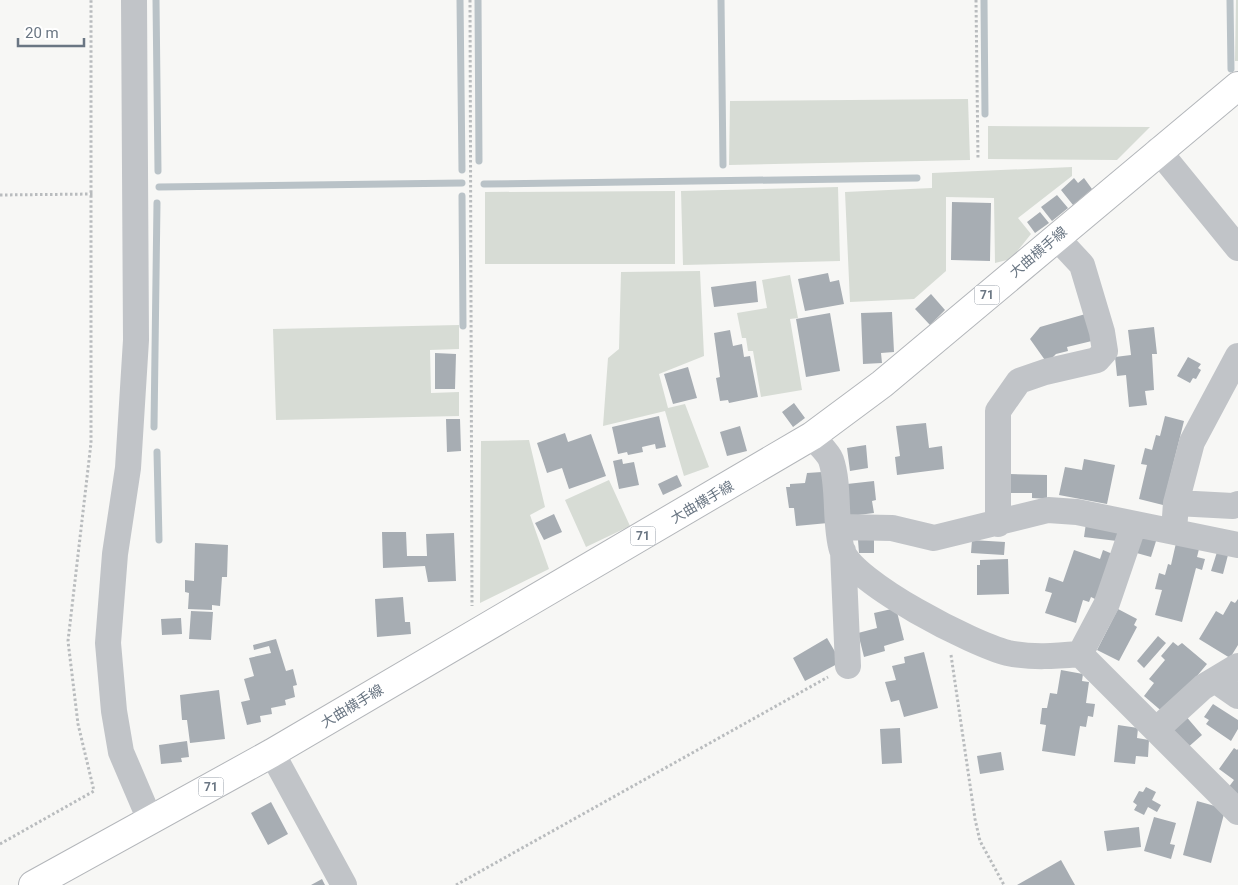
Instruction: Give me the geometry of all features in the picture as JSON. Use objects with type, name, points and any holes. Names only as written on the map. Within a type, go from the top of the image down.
[{"type":"main road","name":"大曲横手線","points":[[34,885],[272,753],[812,436],[882,384],[1158,150],[1238,86]]},
{"type":"street","points":[[134,0],[136,340],[128,468],[115,554],[108,643],[114,711],[121,752],[150,820]]},
{"type":"street","points":[[1158,150],[1238,248]]},
{"type":"street","points":[[998,524],[998,411],[1019,381],[1045,372],[1097,360],[1105,351],[1102,332],[1082,265],[1056,237]]},
{"type":"street","points":[[1174,531],[1176,503],[1192,442],[1238,356]]},
{"type":"street","points":[[812,436],[830,459],[841,539],[848,666]]},
{"type":"street","points":[[841,539],[892,528],[934,538],[998,524],[1048,510],[1077,512],[1232,544],[1236,505],[1176,503]]},
{"type":"street","points":[[1080,654],[1107,603],[1134,524]]},
{"type":"street","points":[[841,539],[857,570],[902,603],[947,628],[1007,652],[1042,657],[1080,654],[1238,812]]},
{"type":"street","points":[[1156,730],[1203,687],[1238,666]]},
{"type":"street","points":[[1215,680],[1238,696]]},
{"type":"street","points":[[272,753],[344,885]]},
{"type":"path","points":[[0,844],[94,791],[78,724],[68,641],[91,443],[93,194],[91,0]]},
{"type":"path","points":[[470,0],[472,634]]},
{"type":"path","points":[[976,0],[978,160]]},
{"type":"path","points":[[0,195],[93,194]]},
{"type":"path","points":[[947,628],[975,819],[980,841],[1004,885]]},
{"type":"path","points":[[456,885],[848,666]]},
{"type":"shaded area","points":[[1236,0],[1238,0],[1238,61],[1235,61]]},
{"type":"shaded area","points":[[968,99],[970,160],[729,165],[730,101]]},
{"type":"shaded area","points":[[988,126],[1150,127],[1117,160],[988,159]]},
{"type":"shaded area","points":[[1072,167],[1072,176],[1018,218],[1031,234],[1011,259],[995,263],[994,198],[946,197],[946,271],[914,299],[850,302],[845,192],[932,188],[932,173]]},
{"type":"shaded area","points":[[838,187],[840,261],[683,265],[681,191]]},
{"type":"shaded area","points":[[675,191],[675,264],[485,264],[485,192]]},
{"type":"shaded area","points":[[700,271],[704,356],[659,374],[668,408],[685,404],[709,467],[684,476],[665,411],[603,426],[608,358],[619,349],[621,272]]},
{"type":"shaded area","points":[[790,275],[798,318],[790,319],[802,390],[761,397],[753,351],[748,351],[746,338],[742,338],[737,313],[767,308],[762,280]]},
{"type":"shaded area","points":[[459,325],[459,349],[430,350],[431,393],[459,392],[459,416],[276,420],[273,329]]},
{"type":"shaded area","points":[[529,440],[545,507],[530,515],[549,569],[480,603],[481,441]]},
{"type":"shaded area","points":[[609,480],[630,526],[586,547],[565,500]]},
{"type":"building","points":[[1074,178],[1078,183],[1084,178],[1092,189],[1073,205],[1061,190]]},
{"type":"building","points":[[1057,195],[1068,208],[1052,221],[1041,207]]},
{"type":"building","points":[[952,202],[991,203],[990,261],[951,260]]},
{"type":"building","points":[[1040,212],[1049,223],[1035,233],[1027,222]]},
{"type":"building","points":[[828,273],[830,282],[839,280],[844,304],[805,311],[798,279]]},
{"type":"building","points":[[756,281],[758,302],[714,307],[711,287]]},
{"type":"building","points":[[931,294],[945,310],[930,325],[915,309]]},
{"type":"building","points":[[892,312],[894,352],[881,353],[882,363],[863,364],[861,313]]},
{"type":"building","points":[[830,313],[840,371],[806,377],[796,319]]},
{"type":"building","points":[[1089,313],[1096,340],[1067,347],[1068,351],[1056,354],[1047,363],[1030,339],[1040,327]]},
{"type":"building","points":[[1154,327],[1157,354],[1152,354],[1154,390],[1145,391],[1147,405],[1129,407],[1126,375],[1117,376],[1115,357],[1131,355],[1128,330]]},
{"type":"building","points":[[730,330],[733,346],[742,344],[744,357],[750,356],[758,397],[729,403],[728,400],[720,401],[716,378],[720,377],[714,333]]},
{"type":"building","points":[[435,353],[456,354],[455,389],[435,389]]},
{"type":"building","points":[[1188,357],[1201,364],[1198,368],[1201,370],[1196,379],[1193,378],[1190,383],[1177,376]]},
{"type":"building","points":[[688,367],[697,398],[673,404],[664,374]]},
{"type":"building","points":[[794,403],[805,418],[793,427],[782,412]]},
{"type":"building","points":[[659,416],[666,447],[656,449],[655,444],[642,447],[643,452],[628,455],[627,452],[618,454],[612,427]]},
{"type":"building","points":[[1165,416],[1184,421],[1163,505],[1139,499],[1147,465],[1141,464],[1145,448],[1152,450],[1156,435],[1160,436]]},
{"type":"building","points":[[446,419],[460,419],[461,451],[447,452]]},
{"type":"building","points":[[926,423],[929,448],[942,446],[944,469],[897,475],[895,457],[900,456],[896,426]]},
{"type":"building","points":[[740,426],[747,451],[727,456],[720,432]]},
{"type":"building","points":[[565,433],[568,442],[591,434],[606,476],[569,489],[562,468],[547,473],[537,443]]},
{"type":"building","points":[[866,445],[868,468],[850,471],[847,448]]},
{"type":"building","points":[[622,459],[623,464],[634,462],[639,485],[619,489],[613,461]]},
{"type":"building","points":[[1084,459],[1115,465],[1107,504],[1059,495],[1065,467],[1082,470]]},
{"type":"building","points":[[822,472],[828,523],[796,526],[794,508],[789,508],[786,487],[790,487],[790,484],[805,483],[807,473]]},
{"type":"building","points":[[1010,474],[1047,475],[1047,499],[1032,498],[1032,493],[1009,493]]},
{"type":"building","points":[[677,475],[682,486],[663,495],[658,484]]},
{"type":"building","points":[[874,481],[876,500],[872,501],[874,513],[850,516],[847,484]]},
{"type":"building","points":[[554,514],[562,532],[544,540],[535,523]]},
{"type":"building","points":[[1086,523],[1118,527],[1117,541],[1084,537]]},
{"type":"building","points":[[382,532],[406,532],[407,556],[427,556],[426,534],[454,533],[456,581],[428,582],[425,566],[383,568]]},
{"type":"building","points":[[1138,533],[1157,538],[1151,557],[1133,552]]},
{"type":"building","points":[[874,539],[874,553],[859,553],[858,540]]},
{"type":"building","points":[[972,540],[1005,542],[1004,555],[971,553]]},
{"type":"building","points":[[195,543],[228,545],[227,577],[222,577],[220,606],[212,605],[212,610],[188,609],[189,593],[185,592],[185,580],[194,581]]},
{"type":"building","points":[[1176,543],[1199,549],[1197,557],[1205,559],[1202,570],[1196,568],[1182,622],[1155,615],[1162,590],[1155,589],[1159,573],[1165,575],[1168,564],[1171,565]]},
{"type":"building","points":[[1074,550],[1100,559],[1103,550],[1115,555],[1095,599],[1091,597],[1089,602],[1083,600],[1076,623],[1045,613],[1052,593],[1045,591],[1049,577],[1063,582]]},
{"type":"building","points":[[1217,552],[1228,555],[1223,574],[1211,571]]},
{"type":"building","points":[[1008,559],[1009,594],[977,595],[977,565],[980,565],[980,560]]},
{"type":"building","points":[[403,597],[405,622],[410,622],[411,634],[377,637],[375,599]]},
{"type":"building","points":[[1238,599],[1238,645],[1230,658],[1199,639],[1216,611],[1223,615],[1231,601],[1235,603]]},
{"type":"building","points":[[896,608],[904,640],[884,646],[885,651],[864,657],[858,633],[877,628],[874,613]]},
{"type":"building","points":[[1118,609],[1137,619],[1134,625],[1137,627],[1119,661],[1097,650]]},
{"type":"building","points":[[191,611],[213,612],[211,640],[189,639]]},
{"type":"building","points":[[181,618],[182,634],[162,635],[161,619]]},
{"type":"building","points":[[1158,636],[1166,643],[1144,668],[1137,661]]},
{"type":"building","points":[[827,638],[841,662],[805,681],[793,658]]},
{"type":"building","points":[[276,639],[286,671],[293,669],[297,685],[293,686],[295,697],[285,700],[286,705],[271,708],[272,714],[260,716],[261,722],[247,725],[241,702],[250,700],[244,679],[254,676],[249,658],[271,653],[269,646],[254,650],[253,645]]},
{"type":"building","points":[[1173,642],[1178,646],[1182,643],[1207,664],[1165,714],[1144,696],[1154,683],[1149,679],[1165,660],[1161,656]]},
{"type":"building","points":[[924,652],[938,708],[904,717],[899,700],[891,702],[885,682],[896,680],[892,666],[905,663],[904,657]]},
{"type":"building","points":[[1061,670],[1083,674],[1082,681],[1089,682],[1086,703],[1095,704],[1093,717],[1088,716],[1086,727],[1080,726],[1075,756],[1042,751],[1046,725],[1040,724],[1042,708],[1047,708],[1050,693],[1057,694]]},
{"type":"building","points":[[219,690],[225,739],[190,743],[187,720],[182,720],[180,695]]},
{"type":"building","points":[[1213,704],[1238,720],[1238,729],[1231,741],[1206,724],[1209,720],[1204,717]]},
{"type":"building","points":[[1184,714],[1202,735],[1186,749],[1168,727]]},
{"type":"building","points":[[1118,725],[1138,728],[1137,738],[1149,740],[1148,757],[1136,756],[1135,764],[1114,762]]},
{"type":"building","points":[[900,728],[902,763],[882,764],[880,729]]},
{"type":"building","points":[[187,741],[189,757],[181,758],[182,762],[161,764],[159,745]]},
{"type":"building","points":[[1234,748],[1238,749],[1238,795],[1228,788],[1234,780],[1219,769]]},
{"type":"building","points":[[1001,752],[1004,770],[980,774],[977,756]]},
{"type":"building","points":[[1146,787],[1156,792],[1152,800],[1161,805],[1157,812],[1148,807],[1144,815],[1134,810],[1137,805],[1133,802],[1139,791],[1143,792]]},
{"type":"building","points":[[1197,801],[1222,808],[1224,814],[1211,863],[1183,855]]},
{"type":"building","points":[[271,802],[288,834],[268,845],[251,813]]},
{"type":"building","points":[[1154,817],[1176,823],[1170,844],[1175,845],[1171,859],[1144,851]]},
{"type":"building","points":[[1139,827],[1141,847],[1107,851],[1104,831]]},
{"type":"building","points":[[1061,860],[1075,885],[1017,885]]},
{"type":"building","points":[[322,879],[325,885],[311,885]]},
{"type":"waterway","points":[[156,0],[158,171]]},
{"type":"waterway","points":[[460,0],[462,170]]},
{"type":"waterway","points":[[478,0],[479,161]]},
{"type":"waterway","points":[[721,0],[723,165]]},
{"type":"waterway","points":[[984,0],[985,114]]},
{"type":"waterway","points":[[1230,0],[1231,69]]},
{"type":"waterway","points":[[484,184],[917,178]]},
{"type":"waterway","points":[[159,187],[462,183]]},
{"type":"waterway","points":[[462,196],[463,326]]},
{"type":"waterway","points":[[154,427],[157,203]]},
{"type":"waterway","points":[[157,452],[159,540]]}]
